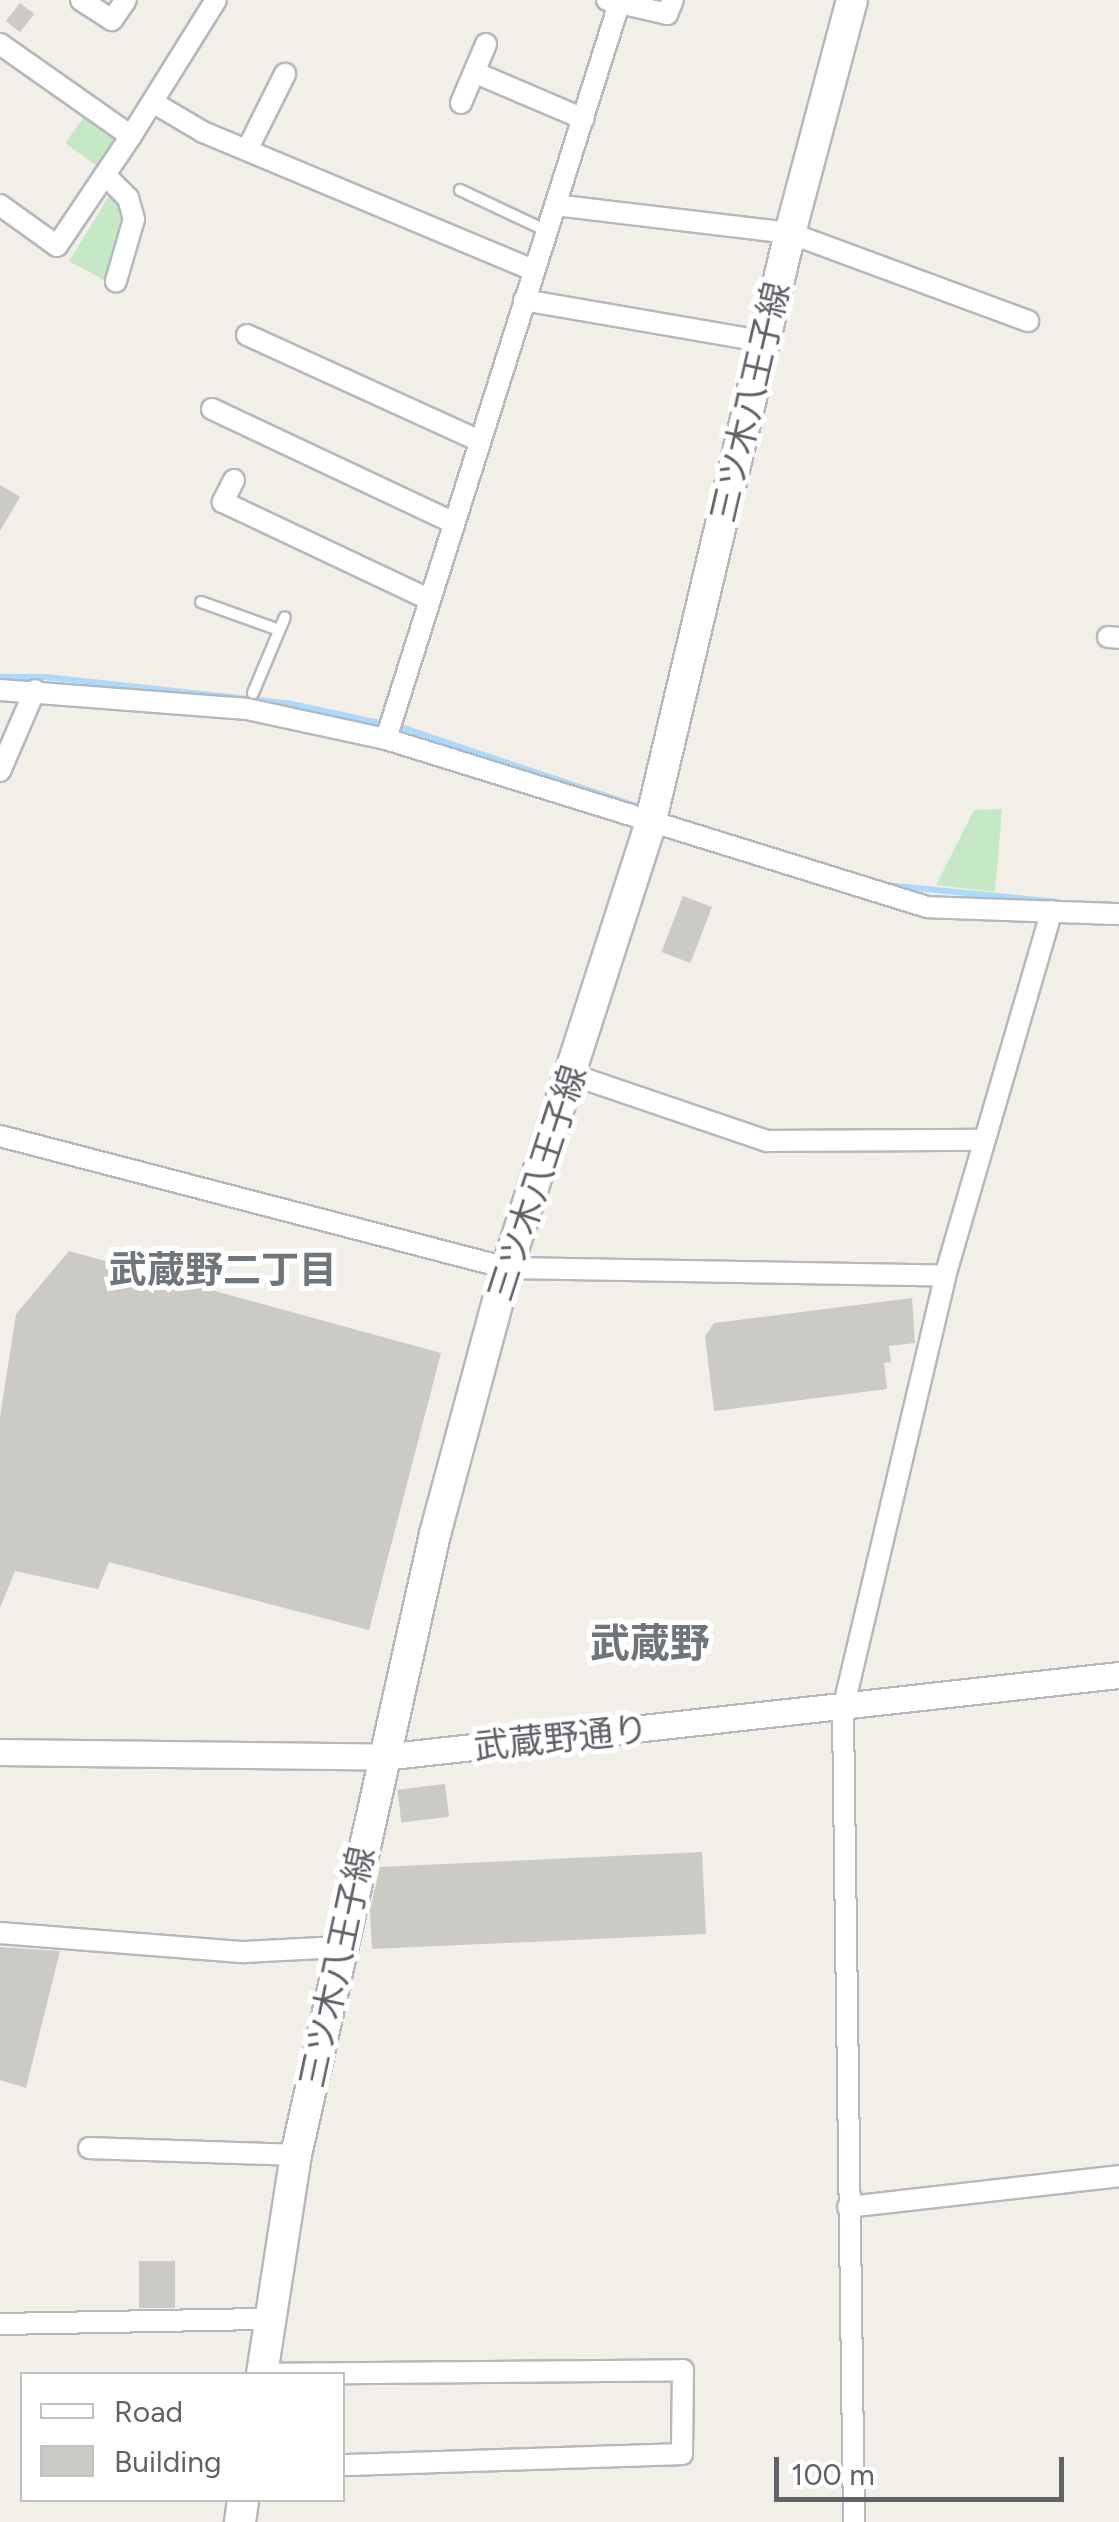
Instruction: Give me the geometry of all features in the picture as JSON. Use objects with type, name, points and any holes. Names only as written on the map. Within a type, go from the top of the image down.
[{"type":"main road","name":"三ツ木八王子線","points":[[262,2372],[296,2156],[435,1534],[507,1268],[650,824],[790,233],[852,0]]},
{"type":"street","points":[[81,0],[112,20],[126,0]]},
{"type":"street","points":[[0,205],[57,246],[154,103],[216,0]]},
{"type":"street","points":[[389,730],[477,440],[584,119],[613,2],[668,14],[672,0]]},
{"type":"street","points":[[0,44],[132,136]]},
{"type":"street","points":[[462,103],[486,44]]},
{"type":"street","points":[[476,72],[584,119]]},
{"type":"street","points":[[248,148],[286,74]]},
{"type":"street","points":[[154,103],[203,132],[533,270]]},
{"type":"street","points":[[105,174],[128,198],[134,219],[116,280]]},
{"type":"street","points":[[555,205],[790,233],[1028,321]]},
{"type":"street","points":[[524,300],[766,342]]},
{"type":"street","points":[[247,336],[477,440]]},
{"type":"street","points":[[212,408],[452,522]]},
{"type":"street","points":[[234,480],[224,502],[428,599]]},
{"type":"street","points":[[0,690],[249,702],[389,730],[650,824],[926,907],[1119,914]]},
{"type":"street","points":[[0,771],[35,690]]},
{"type":"street","points":[[854,2522],[843,1709],[945,1276],[1052,912]]},
{"type":"street","points":[[572,1075],[767,1142],[982,1140]]},
{"type":"street","points":[[0,1136],[507,1268],[945,1276]]},
{"type":"street","name":"武蔵野通り","points":[[0,1752],[41,1748],[383,1756],[843,1709],[1119,1675]]},
{"type":"street","points":[[0,1933],[244,1952],[340,1947]]},
{"type":"street","points":[[90,2148],[296,2156]]},
{"type":"street","points":[[848,2207],[1119,2176]]},
{"type":"street","points":[[0,2324],[272,2319]]},
{"type":"street","points":[[345,2373],[683,2370],[682,2454],[345,2465]]},
{"type":"lane","points":[[460,190],[546,231]]},
{"type":"lane","points":[[201,602],[279,630]]},
{"type":"lane","points":[[249,702],[285,616]]},
{"type":"green space","points":[[84,117],[119,142],[100,168],[65,143]]},
{"type":"green space","points":[[111,193],[128,216],[104,280],[69,261]]},
{"type":"green space","points":[[1002,809],[995,892],[936,885],[974,810]]},
{"type":"building","points":[[20,3],[34,14],[20,32],[6,21]]},
{"type":"building","points":[[0,485],[20,497],[0,531]]},
{"type":"building","points":[[683,896],[712,907],[690,963],[661,952]]},
{"type":"building","points":[[69,1251],[441,1353],[369,1630],[109,1562],[98,1589],[15,1571],[0,1608],[0,1417],[16,1314]]},
{"type":"building","points":[[912,1298],[915,1343],[889,1346],[891,1362],[884,1363],[887,1389],[714,1411],[705,1336],[714,1323]]},
{"type":"building","points":[[445,1784],[449,1817],[401,1823],[397,1790]]},
{"type":"building","points":[[702,1852],[706,1934],[372,1949],[370,1910],[380,1867]]},
{"type":"building","points":[[0,1947],[60,1951],[26,2088],[0,2080]]},
{"type":"building","points":[[139,2261],[175,2261],[175,2308],[139,2308]]},
{"type":"waterway","points":[[0,677],[46,677],[287,703],[407,729],[636,806]]},
{"type":"waterway","points":[[885,885],[1057,902]]},
{"type":"district","name":"武蔵野二丁目","points":[[223,1271]]},
{"type":"district","name":"武蔵野","points":[[650,1643]]}]
